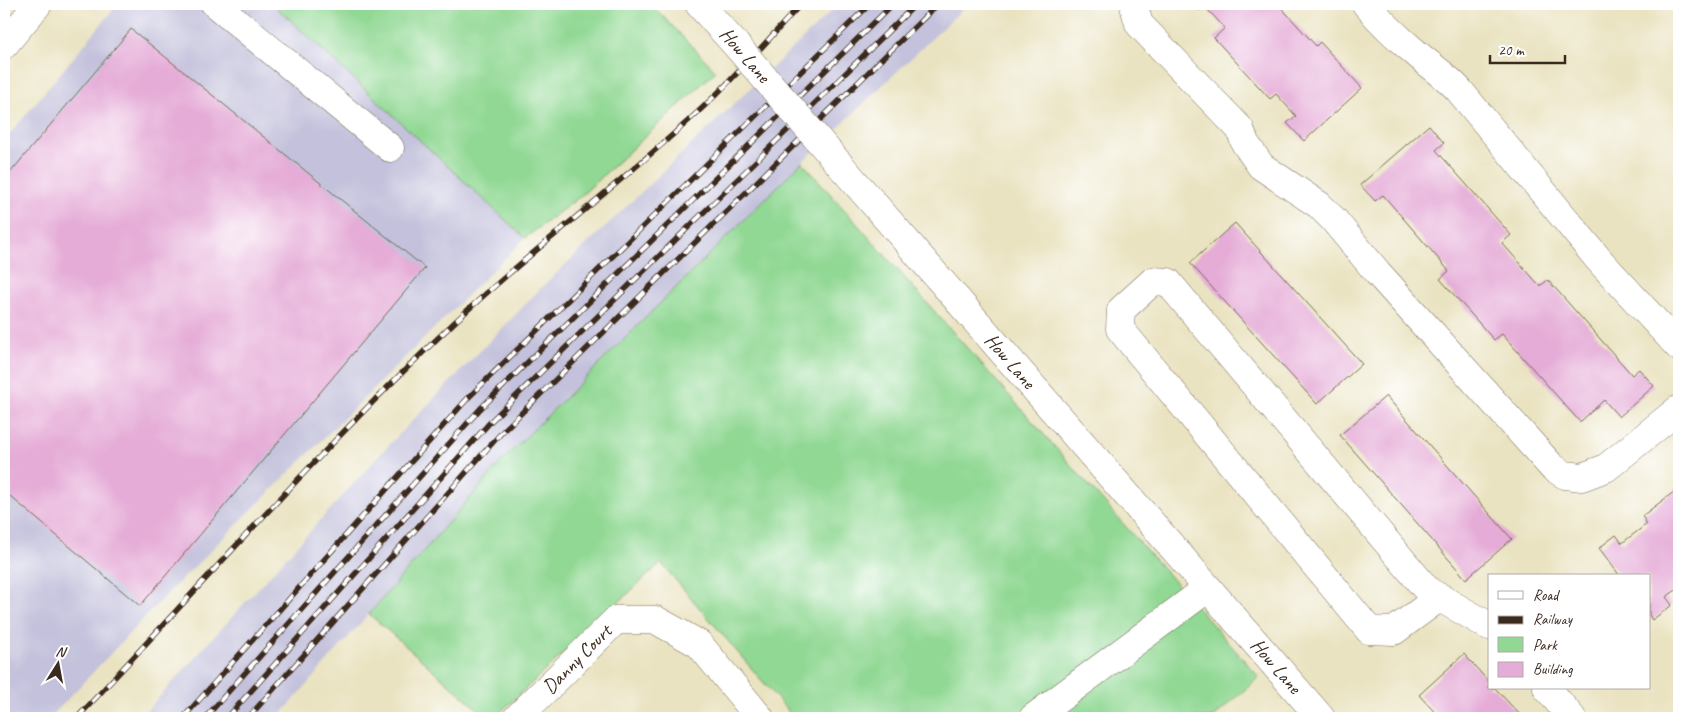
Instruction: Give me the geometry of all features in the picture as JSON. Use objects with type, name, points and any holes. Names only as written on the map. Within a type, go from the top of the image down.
[{"type":"street","points":[[4,45],[38,4]]},
{"type":"street","points":[[215,4],[390,148]]},
{"type":"street","name":"How Lane","points":[[699,4],[1321,718]]},
{"type":"street","points":[[1137,4],[1134,10],[1140,24],[1240,129],[1245,143],[1261,166],[1319,205],[1333,219],[1377,272],[1552,467],[1565,475],[1582,477],[1606,468],[1679,409]]},
{"type":"street","points":[[1366,4],[1417,54],[1446,75],[1599,260],[1679,347]]},
{"type":"street","points":[[1440,597],[1394,631],[1369,630],[1120,329],[1121,310],[1153,282],[1168,282],[1428,591],[1440,597],[1488,625]]},
{"type":"street","points":[[1033,718],[1208,588]]},
{"type":"street","name":"Danny Court","points":[[517,718],[616,620],[656,620],[699,644],[760,718]]},
{"type":"street","points":[[1549,690],[1572,718]]},
{"type":"shaded area","points":[[118,4],[273,4],[525,238],[159,602],[50,718],[4,718],[4,141]]},
{"type":"shaded area","points":[[839,4],[968,4],[802,162],[500,463],[278,718],[140,718],[386,448],[544,285]]},
{"type":"green space","points":[[273,4],[651,4],[716,71],[582,195],[525,238]]},
{"type":"green space","points":[[802,162],[1259,677],[1213,718],[794,718],[661,563],[494,718],[488,718],[369,614],[500,463]]},
{"type":"building","points":[[1193,4],[1278,4],[1316,46],[1320,42],[1362,88],[1304,141],[1287,123],[1296,116],[1276,94],[1270,99],[1214,38],[1225,28],[1204,6],[1199,11]]},
{"type":"building","points":[[131,29],[425,268],[140,606],[4,491],[4,180]]},
{"type":"building","points":[[1429,125],[1444,143],[1436,150],[1511,235],[1502,243],[1540,286],[1548,280],[1632,375],[1639,369],[1654,386],[1619,417],[1604,400],[1580,422],[1502,334],[1494,340],[1440,279],[1449,271],[1383,195],[1375,201],[1360,185]]},
{"type":"building","points":[[1235,223],[1362,364],[1317,404],[1190,263]]},
{"type":"building","points":[[1386,396],[1512,539],[1466,579],[1340,435]]},
{"type":"building","points":[[1679,488],[1679,588],[1666,597],[1672,605],[1652,620],[1650,617],[1650,574],[1618,574],[1599,548],[1616,535],[1622,543],[1647,524],[1642,516]]},
{"type":"building","points":[[1464,654],[1488,681],[1488,690],[1497,690],[1523,718],[1440,718],[1419,695]]},
{"type":"railway","points":[[77,718],[301,476],[393,382],[503,278],[635,168],[699,111],[801,4]]},
{"type":"railway","points":[[183,718],[468,398],[870,4]]},
{"type":"railway","points":[[205,718],[480,409],[893,4]]},
{"type":"railway","points":[[227,718],[492,420],[916,4]]},
{"type":"railway","points":[[248,718],[503,431],[938,4]]}]
